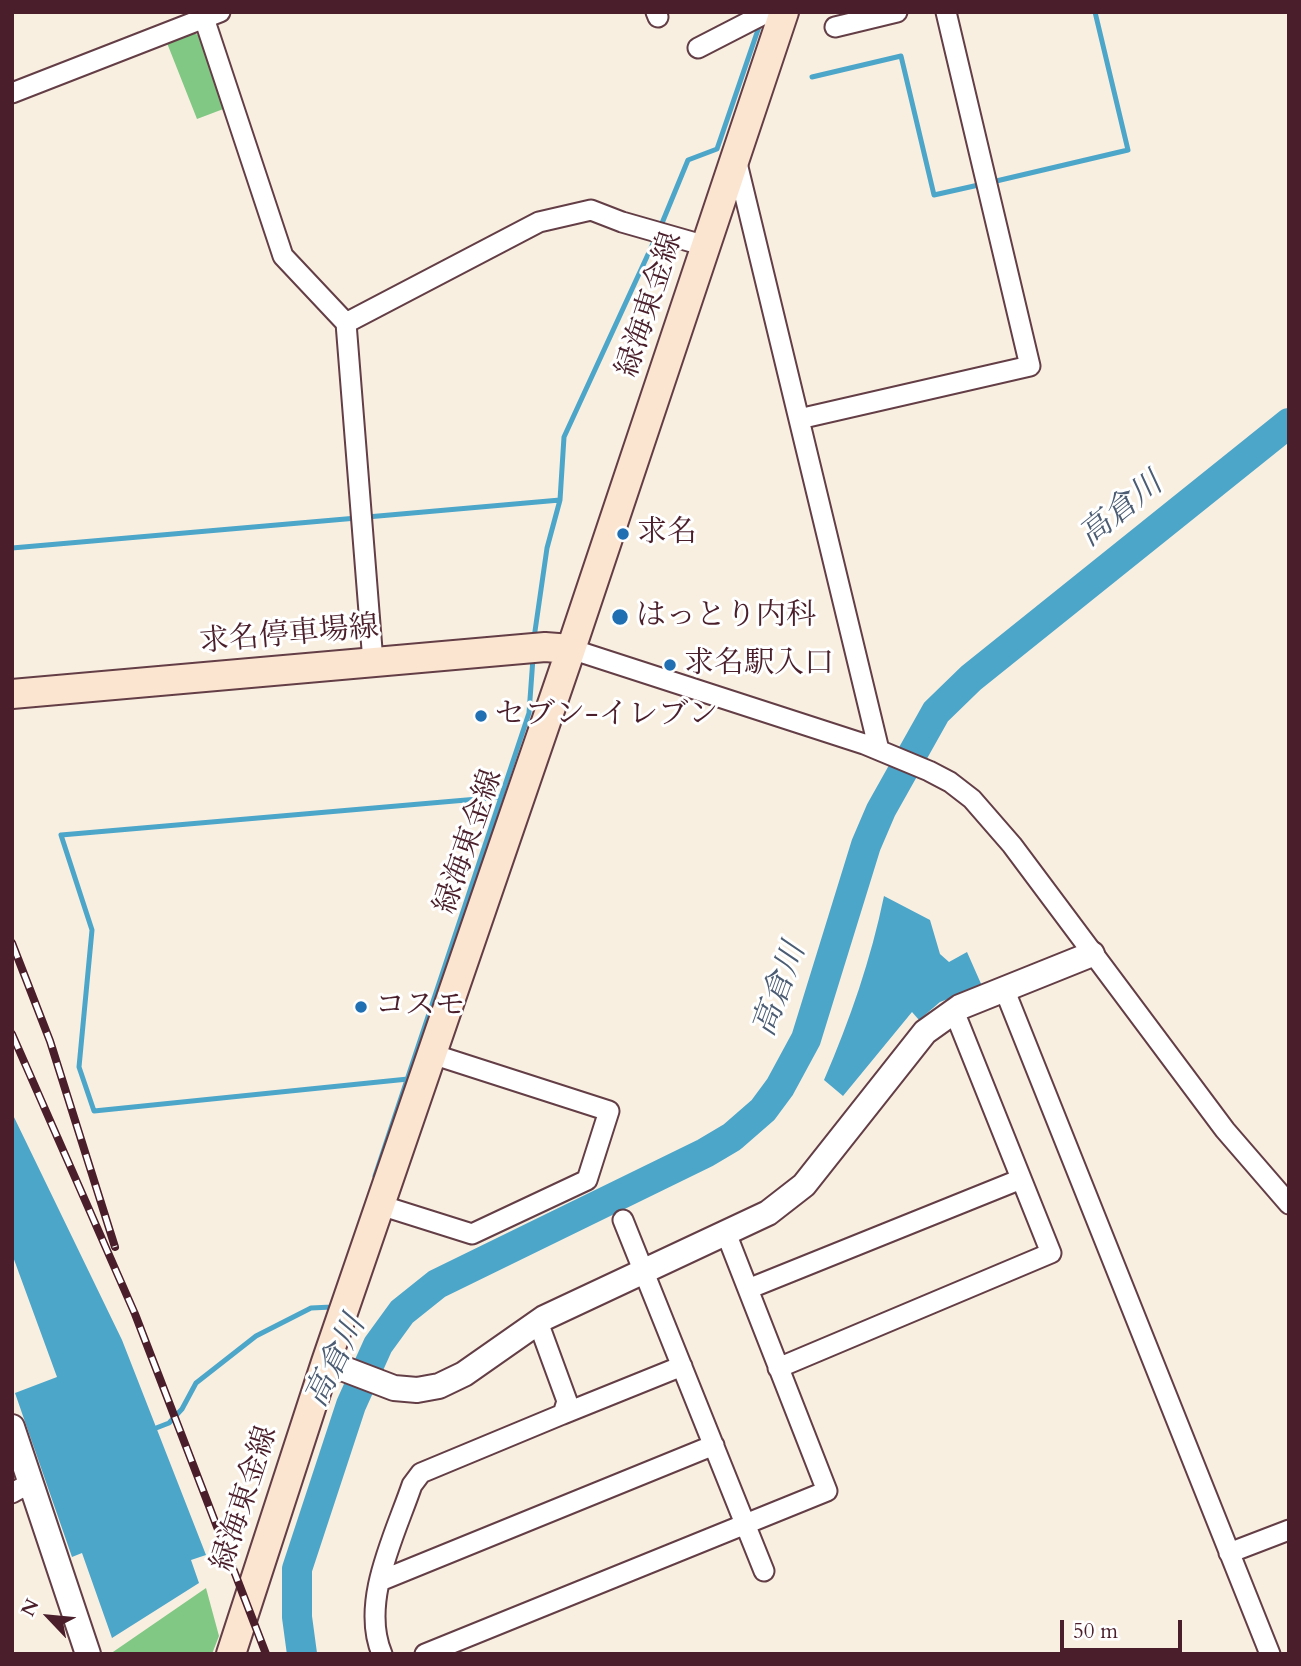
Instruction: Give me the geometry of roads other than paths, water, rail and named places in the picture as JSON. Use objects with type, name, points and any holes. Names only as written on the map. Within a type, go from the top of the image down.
[{"type":"main road","name":"緑海東金線","points":[[231,1654],[335,1365],[380,1205],[571,649],[784,12]]},
{"type":"main road","name":"求名停車場線","points":[[12,694],[545,646],[571,649]]},
{"type":"street","points":[[698,48],[768,12]]},
{"type":"street","points":[[835,27],[897,12]]},
{"type":"street","points":[[799,419],[1030,366],[946,12]]},
{"type":"street","points":[[12,93],[209,15],[283,256],[346,323],[373,662]]},
{"type":"street","points":[[735,155],[799,419],[888,753]]},
{"type":"street","points":[[346,323],[539,222],[558,216],[591,210],[622,222],[706,246]]},
{"type":"street","points":[[571,649],[888,753],[950,782],[972,799],[1012,845],[1225,1130],[1289,1204]]},
{"type":"street","points":[[335,1365],[394,1388],[418,1390],[439,1386],[464,1374],[538,1322],[768,1213],[804,1185],[925,1032],[954,1010],[1092,954]]},
{"type":"street","points":[[1005,990],[1270,1654]]},
{"type":"street","points":[[778,1368],[1051,1253],[954,1010]]},
{"type":"street","points":[[380,1205],[472,1234],[587,1180],[609,1111],[432,1054]]},
{"type":"street","points":[[748,1289],[1021,1179]]},
{"type":"street","points":[[623,1220],[764,1571]]},
{"type":"street","points":[[425,1654],[827,1491],[726,1233]]},
{"type":"street","points":[[538,1322],[567,1401],[564,1414]]},
{"type":"street","points":[[382,1654],[375,1612],[376,1591],[412,1485],[421,1473],[682,1366]]},
{"type":"street","points":[[12,1427],[22,1488],[88,1654]]},
{"type":"street","points":[[380,1581],[714,1445]]},
{"type":"street","points":[[1229,1553],[1289,1530]]},
{"type":"water","points":[[884,896],[930,920],[940,954],[949,962],[967,952],[982,986],[940,1002],[919,1020],[912,1012],[843,1096],[824,1080],[859,989]]},
{"type":"water","points":[[12,1113],[122,1340],[206,1555],[191,1560],[199,1583],[112,1638],[82,1553],[72,1557],[15,1393],[57,1377],[12,1254]]},
{"type":"waterway","points":[[992,182],[1128,150],[1095,12]]},
{"type":"waterway","points":[[660,228],[688,160],[717,149],[761,21]]},
{"type":"waterway","points":[[812,77],[901,56],[934,195],[983,184]]},
{"type":"waterway","points":[[560,500],[564,437],[656,237]]},
{"type":"waterway","name":"高倉川","points":[[302,1654],[297,1617],[297,1569],[351,1405],[378,1345],[402,1312],[437,1284],[705,1153],[732,1137],[763,1110],[780,1087],[806,1039],[866,845],[881,810],[936,712],[971,678],[1289,423]]},
{"type":"waterway","points":[[367,517],[560,500],[547,548],[534,638]]},
{"type":"waterway","points":[[12,548],[357,518]]},
{"type":"waterway","points":[[375,1176],[529,713],[533,658]]},
{"type":"waterway","points":[[408,1079],[94,1111],[79,1067],[92,930],[61,835],[501,797]]},
{"type":"waterway","points":[[151,1430],[169,1423],[182,1409],[196,1383],[256,1336],[311,1308],[332,1307],[333,1302]]},
{"type":"railway","points":[[12,943],[50,1041],[115,1247]]},
{"type":"railway","points":[[12,1034],[135,1314],[266,1654]]},
{"type":"place","name":"求名","points":[[623,534]]},
{"type":"place","name":"はっとり内科","points":[[620,617]]},
{"type":"place","name":"求名駅入口","points":[[670,665]]},
{"type":"place","name":"セブン-イレブン","points":[[481,716]]},
{"type":"place","name":"コスモ","points":[[361,1007]]}]
